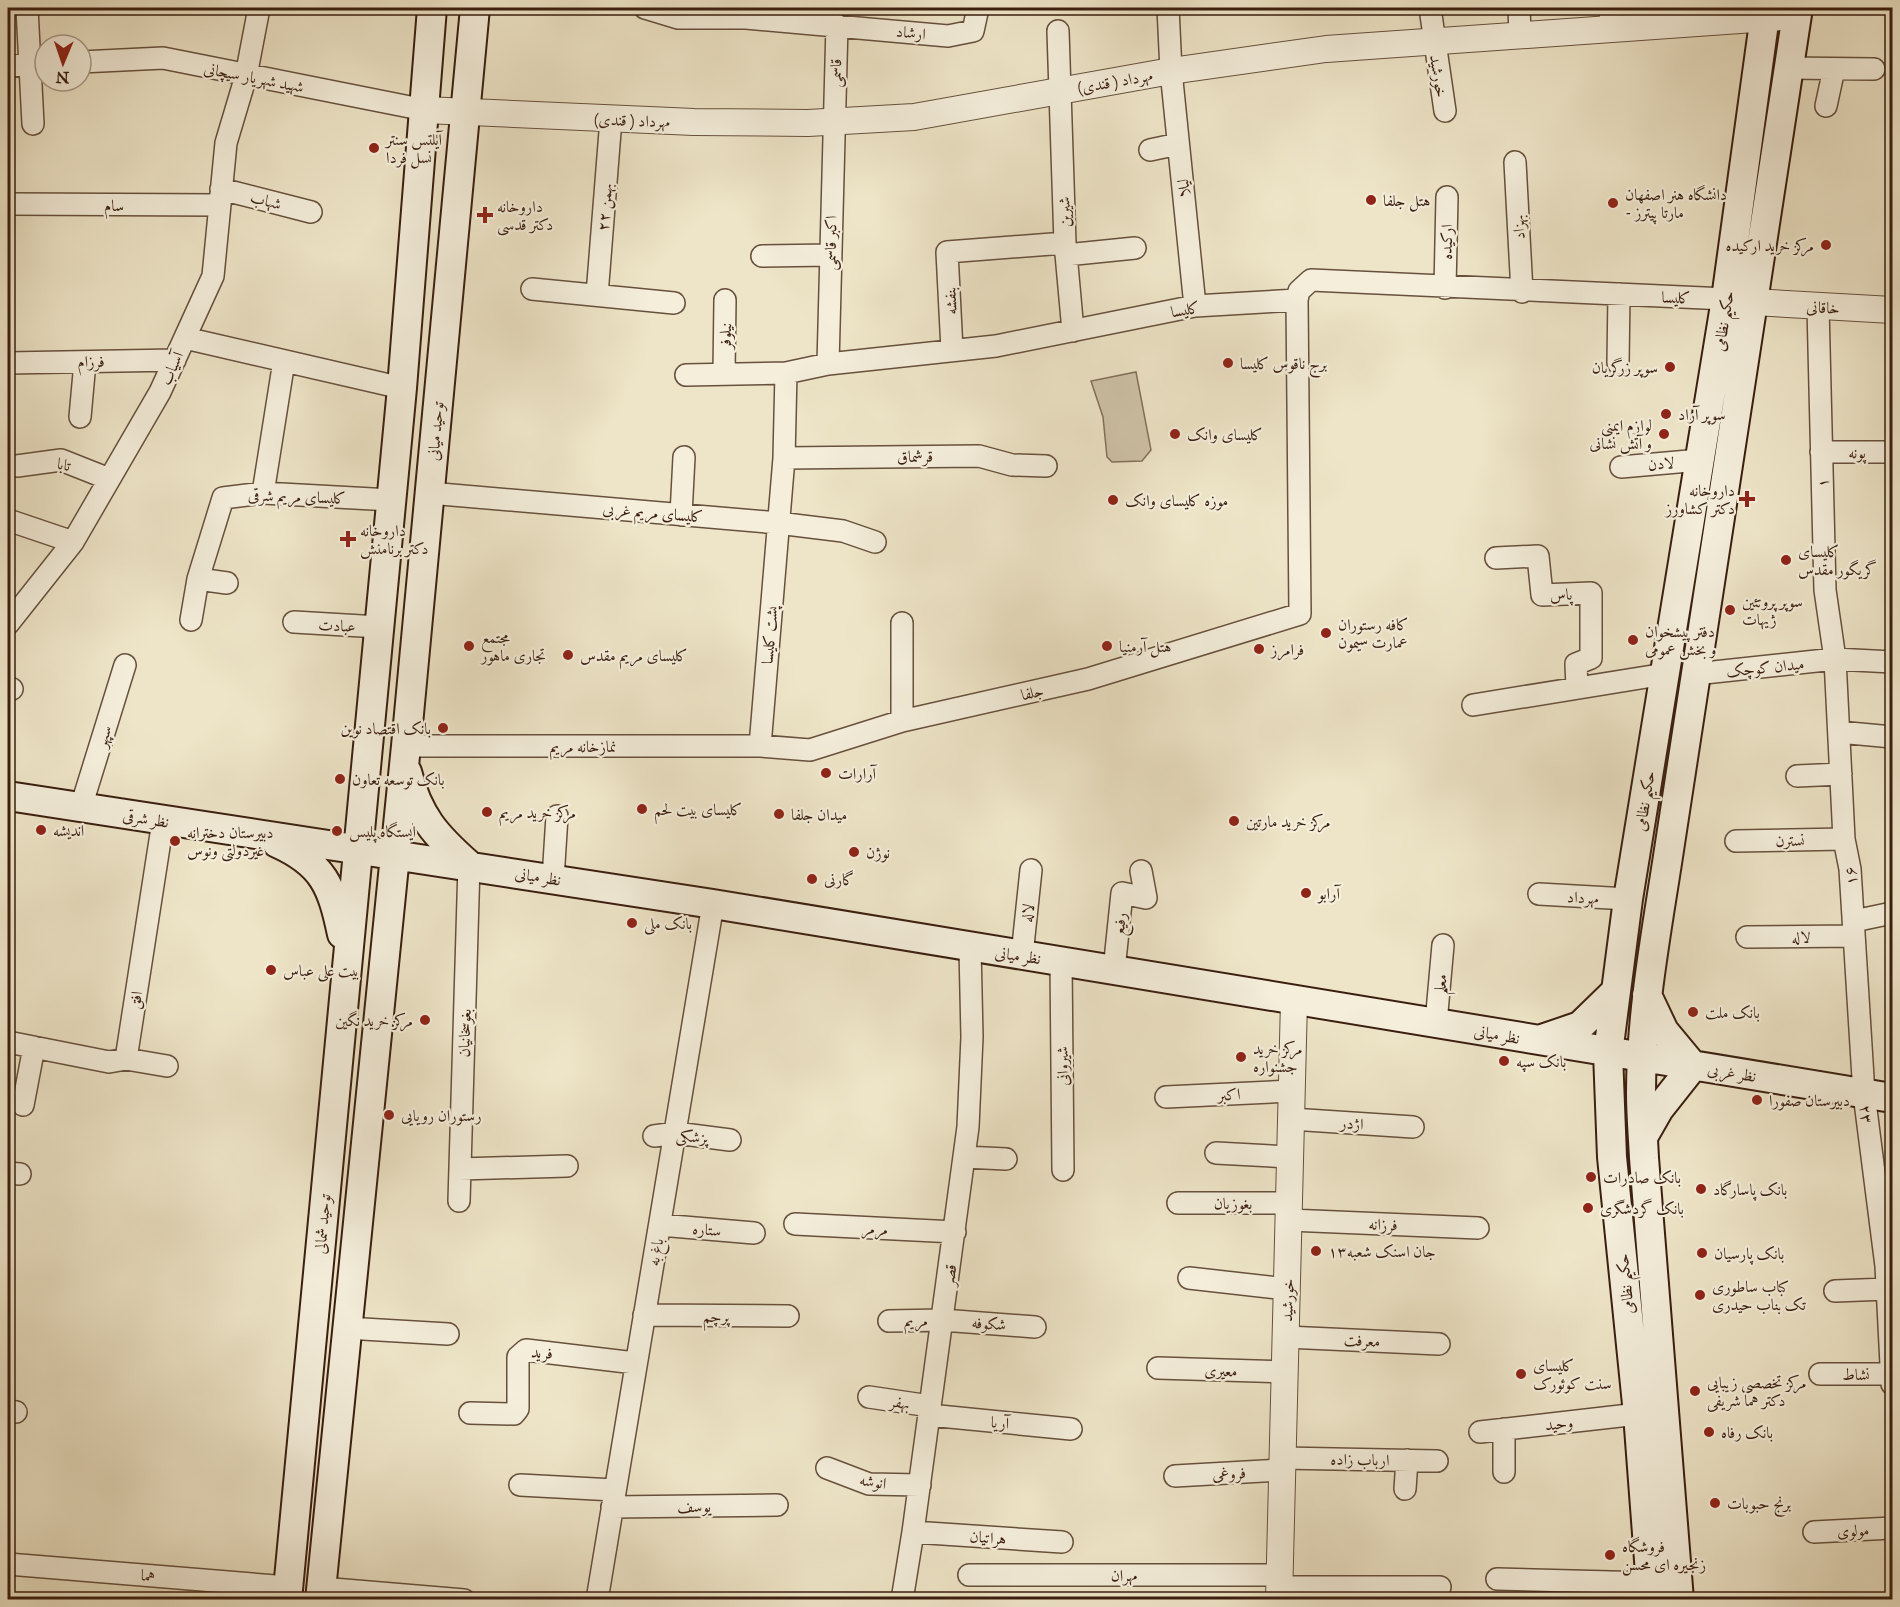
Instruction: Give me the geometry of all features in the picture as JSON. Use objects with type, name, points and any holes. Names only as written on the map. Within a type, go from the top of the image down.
[{"type":"main road","points":[[357,848],[402,388],[432,8]]},
{"type":"main road","name":"توحید میانی","points":[[393,853],[405,753],[475,8]]},
{"type":"main road","name":"حکیم نظامی","points":[[1651,1591],[1638,1414],[1612,1157],[1608,1053],[1628,899],[1700,460],[1740,300],[1788,68],[1797,12]]},
{"type":"main road","name":"حکیم نظامی","points":[[1679,1599],[1643,1137],[1642,1058],[1647,995],[1695,675],[1740,300],[1765,13]]},
{"type":"main road","points":[[405,753],[412,793],[423,818],[439,839],[469,865]]},
{"type":"main road","name":"نظر شرقی","points":[[8,796],[163,821],[393,853]]},
{"type":"main road","points":[[259,835],[310,861],[328,886],[347,954]]},
{"type":"main road","name":"توحید شمالی","points":[[288,1593],[357,848]]},
{"type":"main road","name":"توحید شمالی","points":[[321,1594],[393,853]]},
{"type":"main road","name":"نظر میانی","points":[[393,853],[1642,1058]]},
{"type":"main road","points":[[1534,1040],[1569,1032],[1580,1026],[1616,991]]},
{"type":"main road","points":[[1643,1137],[1659,1109],[1693,1066],[1664,1031],[1647,995]]},
{"type":"main road","name":"نظر غربی","points":[[1642,1058],[1893,1098]]},
{"type":"street","points":[[27,8],[33,39]]},
{"type":"street","points":[[251,77],[259,8]]},
{"type":"street","points":[[251,77],[269,8]]},
{"type":"street","name":"ارشاد","points":[[645,8],[678,18],[746,18],[948,36],[973,31],[978,8]]},
{"type":"street","name":"لیلا","points":[[1168,8],[1171,71],[1195,306]]},
{"type":"street","name":"خورشید","points":[[1430,8],[1445,111]]},
{"type":"street","points":[[1519,8],[1520,34]]},
{"type":"street","name":"مهرداد ( قندی)","points":[[425,110],[611,119],[833,122],[914,117],[1171,71],[1326,49],[1520,34],[1610,18],[1797,12]]},
{"type":"street","name":"قاسمی","points":[[833,122],[837,25]]},
{"type":"street","name":"شیرین","points":[[1058,31],[1065,249],[1073,332]]},
{"type":"street","name":"شهید شهریار سیچانی","points":[[93,61],[163,58],[425,110]]},
{"type":"street","points":[[8,66],[33,64]]},
{"type":"street","points":[[1788,68],[1874,69]]},
{"type":"street","points":[[1826,106],[1834,69]]},
{"type":"street","name":"آسیاب","points":[[8,621],[73,542],[160,392],[213,276],[226,143],[251,77]]},
{"type":"street","points":[[33,124],[36,93]]},
{"type":"street","name":"۲۲ بهمن","points":[[597,296],[611,119]]},
{"type":"street","name":"اکبر قاسمی","points":[[828,364],[833,122]]},
{"type":"street","points":[[1150,150],[1178,144]]},
{"type":"street","name":"بهزاد","points":[[1515,162],[1522,292]]},
{"type":"street","name":"سام","points":[[8,204],[220,197]]},
{"type":"street","name":"شهاب","points":[[220,197],[311,212]]},
{"type":"street","name":"ارکیده","points":[[1445,288],[1447,197]]},
{"type":"street","points":[[1065,249],[1135,248]]},
{"type":"street","name":"بنفشه","points":[[952,350],[947,252],[1065,249]]},
{"type":"street","points":[[762,256],[830,255]]},
{"type":"street","name":"کلیسا","points":[[786,373],[828,364],[996,346],[1195,306],[1297,300],[1299,291],[1311,280],[1522,292],[1740,300]]},
{"type":"street","points":[[532,289],[674,303]]},
{"type":"street","points":[[1618,363],[1619,294]]},
{"type":"street","name":"نیلوفر","points":[[724,372],[725,300]]},
{"type":"street","name":"جلفا","points":[[760,746],[810,750],[902,721],[1088,679],[1300,614],[1300,402],[1297,300]]},
{"type":"street","name":"خاقانی","points":[[1740,300],[1818,307],[1893,310]]},
{"type":"street","name":"۱","points":[[1818,307],[1825,590],[1835,659]]},
{"type":"street","points":[[184,338],[402,388]]},
{"type":"street","name":"فرزام","points":[[8,363],[175,360]]},
{"type":"street","points":[[263,493],[284,361]]},
{"type":"street","points":[[80,417],[85,362]]},
{"type":"street","name":"نیلوفر","points":[[686,375],[724,372],[786,373]]},
{"type":"street","points":[[778,523],[784,458],[786,373]]},
{"type":"street","name":"پونه","points":[[1821,452],[1893,452]]},
{"type":"street","name":"قرشماق","points":[[784,458],[969,456],[1012,465],[1046,466]]},
{"type":"street","points":[[681,515],[684,457]]},
{"type":"street","name":"تابا","points":[[17,466],[61,460],[109,479]]},
{"type":"street","name":"لادن","points":[[1621,467],[1700,460]]},
{"type":"street","name":"کلیسای مریم شرقی","points":[[191,620],[198,579],[220,501],[226,496],[263,493],[391,500]]},
{"type":"street","name":"کلیسای مریم غربی","points":[[429,493],[778,523],[843,531],[874,542]]},
{"type":"street","points":[[8,520],[73,542]]},
{"type":"street","name":"پشت کلیسا","points":[[760,746],[778,523]]},
{"type":"street","name":"پاس","points":[[1496,558],[1538,556],[1542,595],[1591,592],[1591,658],[1576,664],[1577,688]]},
{"type":"street","points":[[198,579],[228,583]]},
{"type":"street","name":"عبادت","points":[[294,622],[379,627]]},
{"type":"street","points":[[902,623],[902,721]]},
{"type":"street","name":"میدان کوچک","points":[[1695,675],[1835,659],[1893,662]]},
{"type":"street","name":"۱۶","points":[[1835,659],[1844,839],[1854,929],[1864,1094]]},
{"type":"street","name":"سپهر","points":[[81,807],[125,665]]},
{"type":"street","points":[[1473,705],[1665,674]]},
{"type":"street","points":[[1839,732],[1893,737]]},
{"type":"street","name":"نمازخانه مریم","points":[[405,753],[760,746]]},
{"type":"street","points":[[1797,776],[1841,774]]},
{"type":"street","points":[[553,879],[557,816]]},
{"type":"street","name":"افق","points":[[126,1059],[163,821]]},
{"type":"street","name":"نسترن","points":[[1736,841],[1844,839]]},
{"type":"street","name":"بغوسخانیان","points":[[459,1201],[469,865]]},
{"type":"street","name":"لاله","points":[[1022,955],[1031,870]]},
{"type":"street","name":"رفیع","points":[[1114,970],[1122,892],[1146,898],[1140,871]]},
{"type":"street","name":"مهرداد","points":[[1539,894],[1628,899]]},
{"type":"street","name":"باغ به","points":[[597,1599],[713,904]]},
{"type":"street","name":"لاله","points":[[1747,937],[1854,929],[1893,913]]},
{"type":"street","name":"معلم","points":[[1436,1023],[1443,945]]},
{"type":"street","name":"قصر","points":[[902,1599],[920,1485],[964,1157],[972,1037],[970,948]]},
{"type":"street","name":"شیروانی","points":[[1060,961],[1063,1170]]},
{"type":"street","name":"خورشید","points":[[1279,1587],[1294,1000]]},
{"type":"street","points":[[8,1041],[109,1062],[126,1059],[167,1066]]},
{"type":"street","points":[[23,1105],[34,1047]]},
{"type":"street","name":"اکبر","points":[[1166,1097],[1292,1091]]},
{"type":"street","name":"۲۳","points":[[1864,1094],[1889,1266],[1887,1289],[1893,1384]]},
{"type":"street","name":"اژدر","points":[[1291,1119],[1413,1127]]},
{"type":"street","name":"پزشکی","points":[[654,1136],[676,1133],[730,1140]]},
{"type":"street","points":[[1216,1153],[1290,1157]]},
{"type":"street","points":[[964,1157],[1006,1159]]},
{"type":"street","points":[[460,1169],[567,1166]]},
{"type":"street","name":"بغوزیان","points":[[1178,1203],[1289,1211]]},
{"type":"street","name":"فرزانه","points":[[1289,1211],[1478,1228]]},
{"type":"street","name":"مرمر","points":[[795,1224],[955,1232]]},
{"type":"street","name":"ستاره","points":[[660,1225],[754,1233]]},
{"type":"street","points":[[1189,1278],[1287,1290]]},
{"type":"street","points":[[1835,1291],[1887,1289]]},
{"type":"street","name":"پرچم","points":[[644,1315],[788,1316]]},
{"type":"street","name":"مریم","points":[[889,1321],[942,1320]]},
{"type":"street","name":"شکوفه","points":[[942,1320],[1035,1327]]},
{"type":"street","points":[[346,1328],[448,1334]]},
{"type":"street","name":"معرفت","points":[[1286,1336],[1439,1344]]},
{"type":"street","name":"فرید","points":[[470,1413],[514,1414],[518,1409],[518,1357],[526,1350],[635,1363]]},
{"type":"street","name":"معیری","points":[[1158,1368],[1285,1372]]},
{"type":"street","name":"نشاط","points":[[1820,1374],[1892,1374]]},
{"type":"street","name":"بهفر","points":[[869,1398],[930,1411]]},
{"type":"street","name":"آریا","points":[[930,1411],[1071,1429]]},
{"type":"street","name":"وحید","points":[[1480,1432],[1638,1414]]},
{"type":"street","points":[[1504,1429],[1504,1472]]},
{"type":"street","points":[[1405,1489],[1407,1460]]},
{"type":"street","name":"ارباب زاده","points":[[1282,1464],[1437,1461]]},
{"type":"street","name":"فروغی","points":[[1175,1476],[1282,1464]]},
{"type":"street","name":"انوشه","points":[[827,1468],[869,1484],[920,1485]]},
{"type":"street","name":"یوسف","points":[[520,1485],[613,1498],[777,1505]]},
{"type":"street","name":"مولوی","points":[[1814,1532],[1893,1528]]},
{"type":"street","name":"هراتیان","points":[[913,1532],[1062,1542]]},
{"type":"street","name":"هما","points":[[8,1564],[288,1593]]},
{"type":"street","name":"مهران","points":[[969,1575],[1279,1587],[1440,1587]]},
{"type":"street","points":[[1497,1579],[1651,1591]]},
{"type":"street","points":[[321,1594],[464,1599]]},
{"type":"shaded area","points":[[1136,372],[1151,450],[1142,461],[1112,462],[1107,457],[1103,417],[1091,381]]},
{"type":"place","name":"آیلتس سنتر نسل فردا","points":[[374,148]]},
{"type":"place","name":"هتل جلفا","points":[[1371,200]]},
{"type":"place","name":"دانشگاه هنر اصفهان - مارتا پیترز","points":[[1613,203]]},
{"type":"place","name":"داروخانه دکتر قدسی","points":[[485,215]]},
{"type":"place","name":"مرکز خرید ارکیده","points":[[1826,245]]},
{"type":"place","name":"برج ناقوس کلیسا","points":[[1228,363]]},
{"type":"place","name":"سوپر زرگریان","points":[[1670,367]]},
{"type":"place","name":"سوپر آراد","points":[[1666,414]]},
{"type":"place","name":"کلیسای وانک","points":[[1175,434]]},
{"type":"place","name":"لوازم ایمنی و آتش نشانی","points":[[1664,434]]},
{"type":"place","name":"داروخانه دکتر کشاورز","points":[[1747,499]]},
{"type":"place","name":"موزه کلیسای وانک","points":[[1113,500]]},
{"type":"place","name":"داروخانه دکتر برنامنش","points":[[348,539]]},
{"type":"place","name":"کلیسای گریگور مقدس","points":[[1786,560]]},
{"type":"place","name":"سوپر پروتئین ژیهات","points":[[1730,610]]},
{"type":"place","name":"کافه رستوران عمارت سیمون","points":[[1326,633]]},
{"type":"place","name":"دفتر پیشخوان و بخش عمومی","points":[[1633,640]]},
{"type":"place","name":"مجتمع تجاری ماهور","points":[[469,646]]},
{"type":"place","name":"هتل آرمنیا","points":[[1107,646]]},
{"type":"place","name":"فرامرز","points":[[1259,649]]},
{"type":"place","name":"کلیسای مریم مقدس","points":[[568,655]]},
{"type":"place","name":"بانک اقتصاد نوین","points":[[443,728]]},
{"type":"place","name":"آرارات","points":[[826,773]]},
{"type":"place","name":"بانک توسعه تعاون","points":[[340,779]]},
{"type":"place","name":"کلیسای بیت لحم","points":[[642,809]]},
{"type":"place","name":"مرکز خرید مریم","points":[[487,812]]},
{"type":"place","name":"میدان جلفا","points":[[779,814]]},
{"type":"place","name":"مرکز خرید مارتین","points":[[1234,821]]},
{"type":"place","name":"اندیشه","points":[[41,830]]},
{"type":"place","name":"ایستگاه پلیس","points":[[337,831]]},
{"type":"place","name":"دبیرستان دخترانه غیردولتی ونوس","points":[[175,841]]},
{"type":"place","name":"نوژن","points":[[854,852]]},
{"type":"place","name":"گارنی","points":[[812,879]]},
{"type":"place","name":"آرابو","points":[[1306,893]]},
{"type":"place","name":"بانک ملی","points":[[632,923]]},
{"type":"place","name":"بیت علی عباس","points":[[271,970]]},
{"type":"place","name":"بانک ملت","points":[[1693,1012]]},
{"type":"place","name":"مرکز خرید نگین","points":[[425,1020]]},
{"type":"place","name":"مرکز خرید جشنواره","points":[[1241,1057]]},
{"type":"place","name":"بانک سپه","points":[[1504,1061]]},
{"type":"place","name":"دبیرستان صفورا","points":[[1757,1100]]},
{"type":"place","name":"رستوران رویایی","points":[[389,1115]]},
{"type":"place","name":"بانک صادرات","points":[[1591,1177]]},
{"type":"place","name":"بانک پاسارگاد","points":[[1701,1189]]},
{"type":"place","name":"بانک گردشگری","points":[[1588,1208]]},
{"type":"place","name":"جان اسنک شعبه۱۳","points":[[1316,1251]]},
{"type":"place","name":"بانک پارسیان","points":[[1702,1253]]},
{"type":"place","name":"کباب ساطوری تک بناب حیدری","points":[[1700,1295]]},
{"type":"place","name":"کلیسای سنت کوئورک","points":[[1521,1374]]},
{"type":"place","name":"مرکز تخصصی زیبایی دکتر هما شریفی","points":[[1695,1391]]},
{"type":"place","name":"بانک رفاه","points":[[1709,1432]]},
{"type":"place","name":"برنج حبوبات","points":[[1715,1503]]},
{"type":"place","name":"فروشگاه زنجیره ای محسن","points":[[1610,1555]]}]
